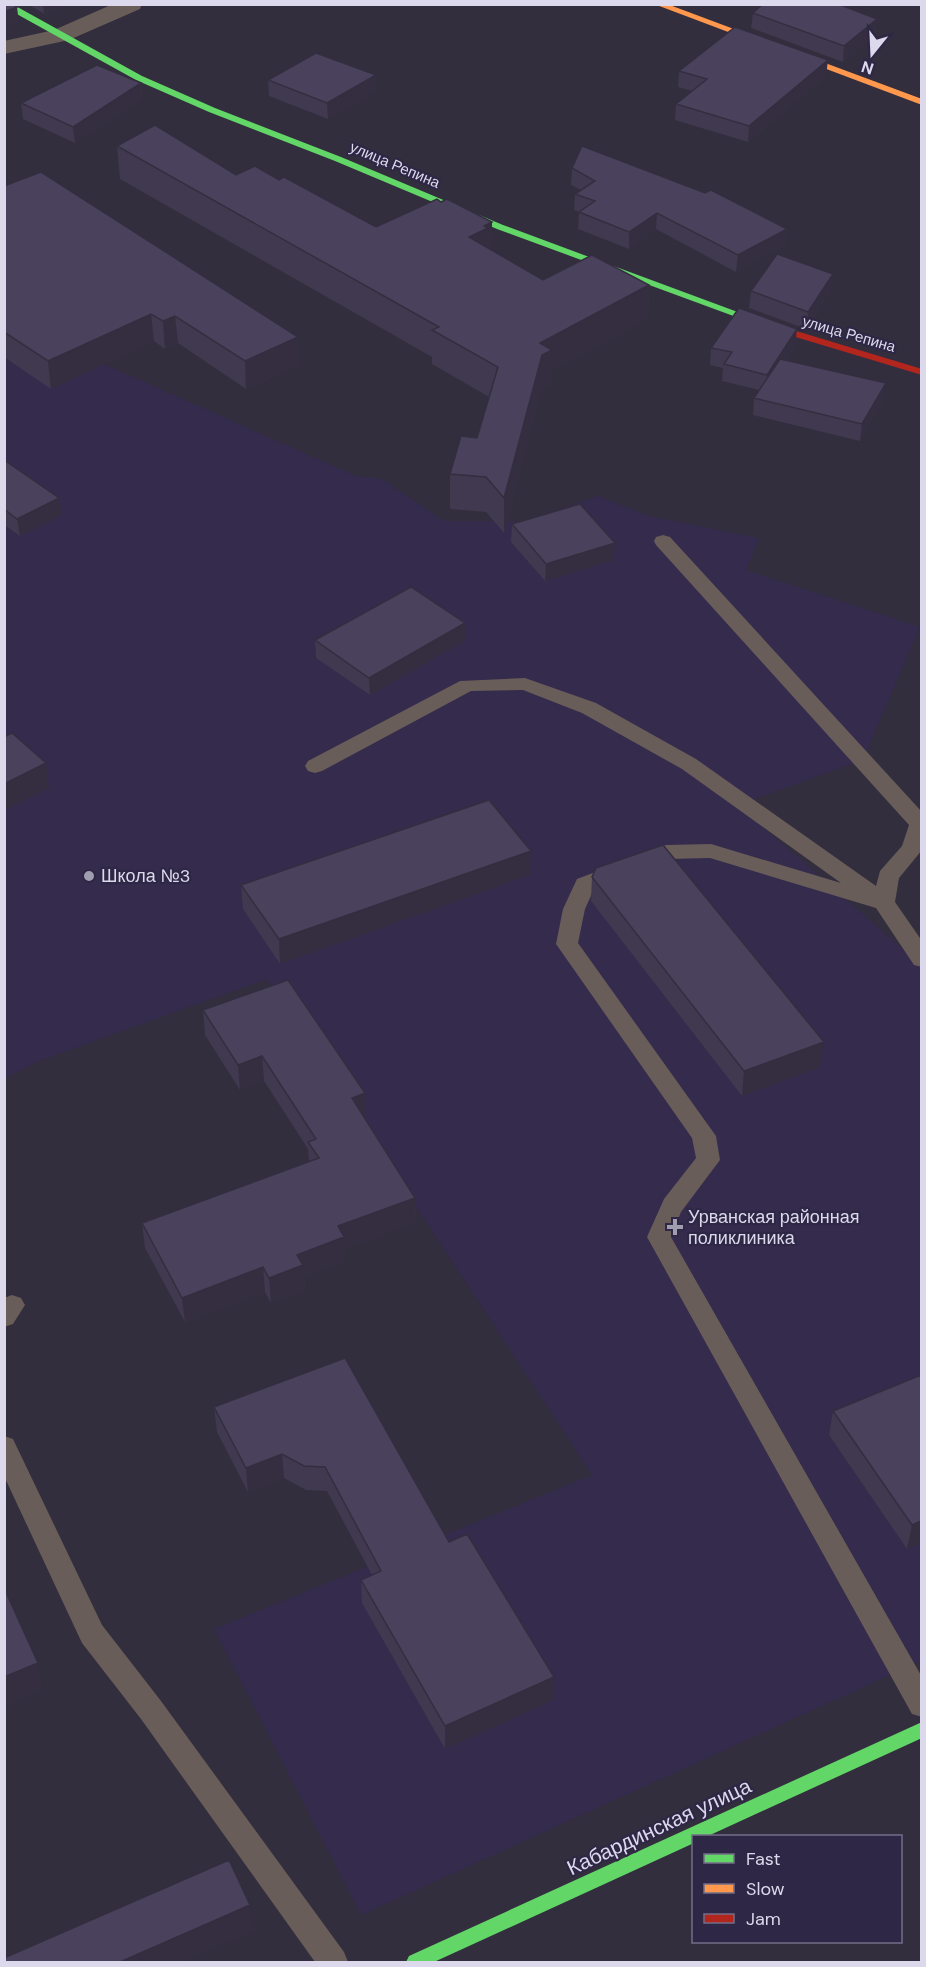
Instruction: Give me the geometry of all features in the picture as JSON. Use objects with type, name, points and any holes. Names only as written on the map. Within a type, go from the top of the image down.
[{"type":"street","name":"улица Репина","points":[[5,4],[139,78],[500,227],[800,337],[921,372]]},
{"type":"street","points":[[4,48],[61,35],[132,4]]},
{"type":"street","points":[[658,4],[921,102]]},
{"type":"street","name":"Кабардинская улица","points":[[414,1962],[921,1730]]},
{"type":"lane","points":[[663,541],[920,824],[912,848],[888,876],[884,903]]},
{"type":"lane","points":[[315,766],[467,685],[525,684],[590,708],[689,764],[884,903],[921,959]]},
{"type":"lane","points":[[884,903],[711,851],[666,852],[585,884],[574,909],[567,944],[704,1136],[708,1160],[681,1192],[664,1220],[659,1237],[921,1705]]},
{"type":"lane","points":[[4,1447],[92,1634],[151,1710],[333,1962]]},
{"type":"shaded area","points":[[4,298],[104,364],[356,476],[382,479],[444,521],[524,521],[598,496],[649,516],[759,538],[746,570],[920,627],[863,760],[738,805],[921,965],[921,1661],[361,1915],[214,1629],[592,1475],[267,979],[36,1062],[5,1079]]},
{"type":"building","points":[[4,4],[12,4],[17,7],[4,12]]},
{"type":"building","points":[[763,4],[838,4],[877,19],[844,46],[753,13]]},
{"type":"building","points":[[735,27],[828,60],[749,126],[676,104],[707,79],[679,71]]},
{"type":"building","points":[[316,53],[376,75],[327,103],[268,80]]},
{"type":"building","points":[[97,65],[141,83],[73,127],[21,103]]},
{"type":"building","points":[[155,125],[236,175],[255,166],[279,180],[284,177],[376,227],[437,199],[441,202],[447,199],[492,222],[484,226],[488,228],[469,237],[543,280],[592,255],[649,285],[540,343],[552,350],[542,355],[504,498],[486,477],[450,474],[461,436],[477,438],[498,367],[432,330],[439,327],[117,146]]},
{"type":"building","points":[[582,146],[705,193],[711,190],[787,229],[738,255],[657,213],[629,232],[579,212],[595,201],[575,194],[595,181],[572,168]]},
{"type":"building","points":[[41,172],[298,337],[245,361],[175,316],[163,321],[151,314],[48,361],[4,332],[4,186]]},
{"type":"building","points":[[777,254],[833,274],[808,312],[751,291]]},
{"type":"building","points":[[739,308],[797,329],[767,375],[724,364],[732,352],[711,348]]},
{"type":"building","points":[[780,359],[886,383],[862,424],[754,398]]},
{"type":"building","points":[[4,460],[59,498],[17,519],[4,509]]},
{"type":"building","points":[[580,504],[615,543],[546,564],[512,524]]},
{"type":"building","points":[[411,587],[465,623],[369,678],[315,640]]},
{"type":"building","points":[[12,733],[46,763],[4,784],[4,737]]},
{"type":"building","points":[[489,800],[531,851],[279,939],[241,885]]},
{"type":"building","points":[[663,845],[824,1042],[744,1071],[592,877],[596,868]]},
{"type":"building","points":[[288,980],[365,1093],[352,1098],[415,1198],[338,1226],[344,1237],[297,1255],[303,1265],[269,1278],[263,1267],[182,1298],[142,1223],[319,1158],[308,1142],[316,1139],[262,1056],[238,1065],[203,1010]]},
{"type":"building","points":[[345,1358],[449,1542],[467,1534],[554,1677],[445,1726],[361,1580],[381,1571],[325,1467],[304,1466],[282,1454],[246,1468],[214,1407]]},
{"type":"building","points":[[921,1375],[921,1521],[912,1525],[833,1411]]},
{"type":"building","points":[[4,1588],[38,1663],[4,1677]]},
{"type":"building","points":[[229,1860],[250,1905],[120,1962],[4,1962],[4,1958]]},
{"type":"traffic: fast","points":[[5,4],[139,78],[212,110],[338,159],[500,227],[773,327]]},
{"type":"traffic: fast","points":[[693,1835],[922,1730]]},
{"type":"traffic: fast","points":[[415,1962],[692,1835]]},
{"type":"traffic: slow","points":[[658,4],[922,102]]},
{"type":"traffic: jam","points":[[773,327],[922,372]]},
{"type":"place","name":"Школа №3","points":[[89,876]]},
{"type":"place","name":"Урванская районная поликлиника","points":[[675,1227]]}]
